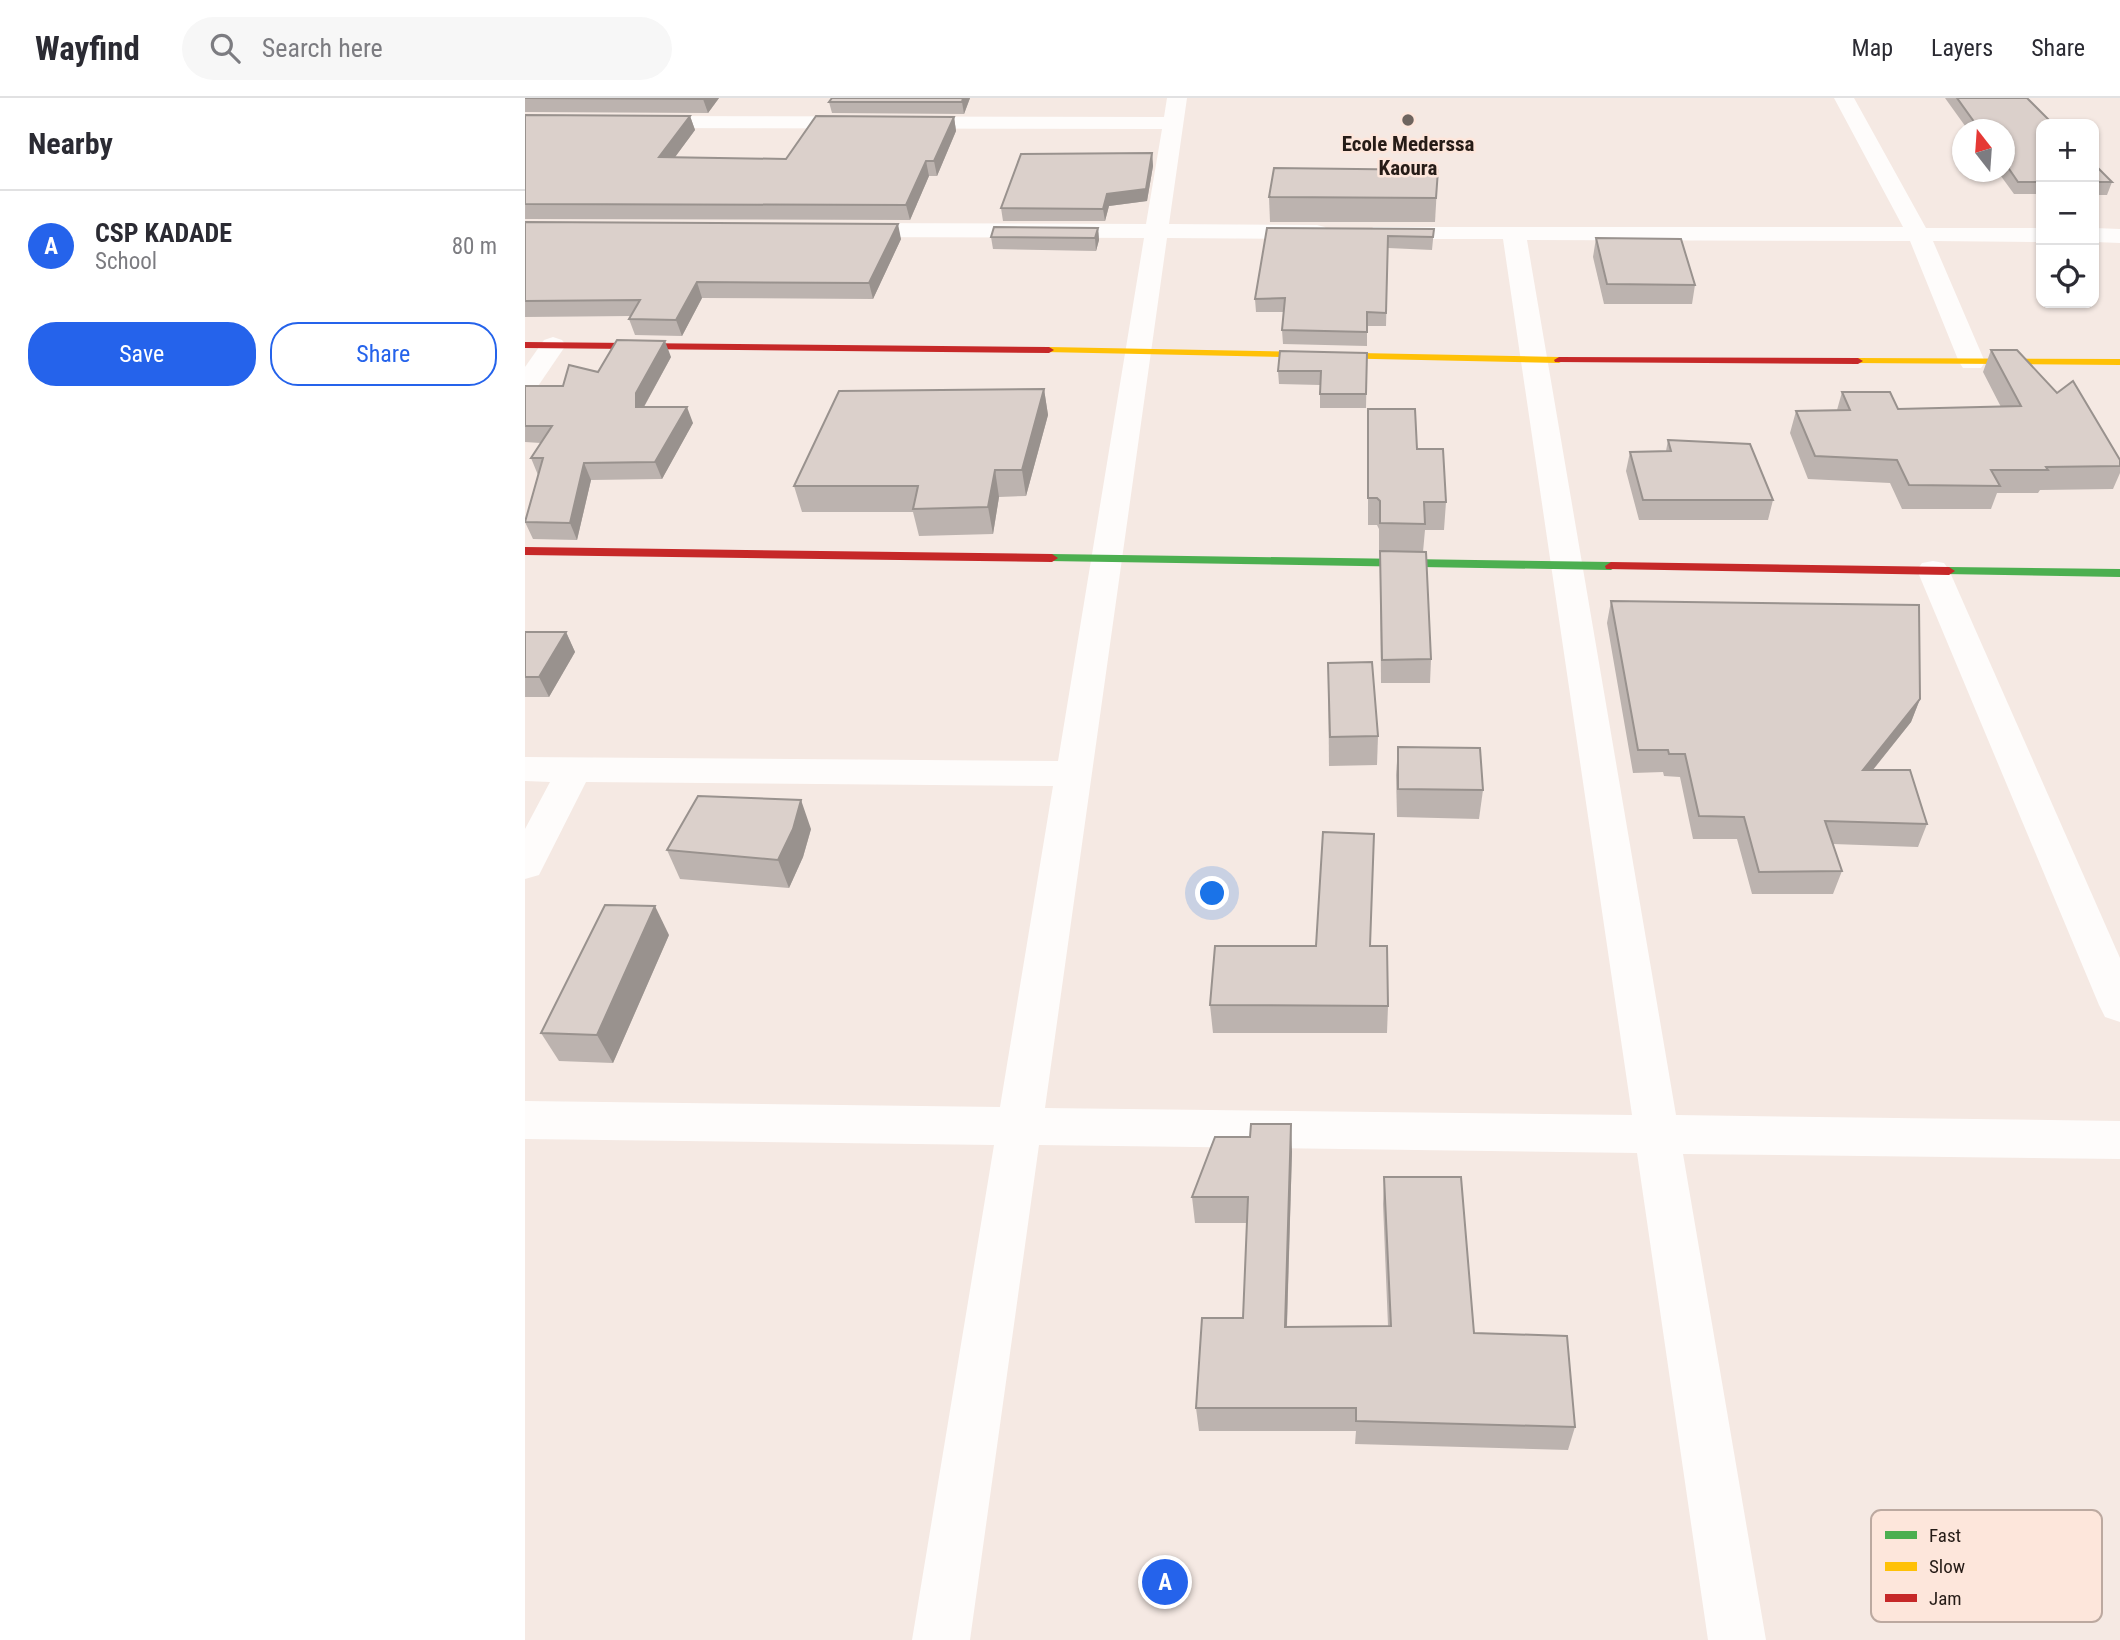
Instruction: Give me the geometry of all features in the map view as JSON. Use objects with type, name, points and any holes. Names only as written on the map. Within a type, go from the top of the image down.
[{"type":"street","points":[[1844,98],[1919,235],[1972,362]]},
{"type":"street","points":[[622,122],[1175,111],[941,1640]]},
{"type":"street","points":[[827,230],[1335,232]]},
{"type":"street","points":[[1363,232],[2036,235]]},
{"type":"street","points":[[1514,233],[1737,1640]]},
{"type":"street","points":[[2099,236],[2120,236]]},
{"type":"street","points":[[525,345],[1139,351],[1535,360],[2120,362]]},
{"type":"street","points":[[525,386],[553,345]]},
{"type":"street","points":[[525,551],[2120,573]]},
{"type":"street","points":[[1933,570],[2120,1004]]},
{"type":"street","points":[[525,769],[1074,774]]},
{"type":"street","points":[[525,864],[575,769]]},
{"type":"street","points":[[525,1120],[2120,1140]]},
{"type":"building","points":[[525,98],[704,98],[703,99]]},
{"type":"building","points":[[832,98],[963,98],[962,102],[829,102]]},
{"type":"building","points":[[1957,98],[2027,98],[2048,119],[2036,119],[2036,182],[2018,182],[2015,178],[2015,119],[1972,119]]},
{"type":"building","points":[[525,115],[690,116],[659,157],[786,159],[816,116],[954,117],[934,161],[926,161],[906,205],[525,204]]},
{"type":"building","points":[[1152,153],[1146,189],[1107,194],[1103,209],[1001,208],[1021,154]]},
{"type":"building","points":[[1274,168],[1438,170],[1436,198],[1269,197]]},
{"type":"building","points":[[2099,169],[2112,182],[2099,182]]},
{"type":"building","points":[[525,222],[898,224],[869,283],[697,282],[676,320],[629,319],[640,300],[525,301]]},
{"type":"building","points":[[994,227],[1098,228],[1095,238],[991,237]]},
{"type":"building","points":[[1267,228],[1434,229],[1433,237],[1388,236],[1386,313],[1367,312],[1367,332],[1282,330],[1285,298],[1255,299]]},
{"type":"building","points":[[1596,238],[1681,239],[1695,285],[1607,284]]},
{"type":"building","points":[[617,340],[665,341],[636,393],[636,407],[687,407],[655,462],[584,463],[570,523],[525,522],[543,458],[531,458],[552,426],[525,426],[525,386],[563,386],[569,365],[598,372]]},
{"type":"building","points":[[1991,350],[2017,350],[2057,393],[2073,381],[2120,460],[2120,466],[1991,470],[2000,486],[1909,485],[1897,460],[1815,456],[1796,411],[1850,410],[1842,392],[1890,392],[1898,409],[2021,406]]},
{"type":"building","points":[[1280,351],[1367,353],[1366,394],[1320,394],[1321,371],[1278,371]]},
{"type":"building","points":[[1044,389],[1022,470],[995,470],[988,507],[913,509],[918,486],[794,486],[839,391]]},
{"type":"building","points":[[1368,409],[1415,409],[1417,449],[1443,449],[1446,502],[1424,502],[1425,524],[1380,523],[1380,501],[1377,498],[1368,498]]},
{"type":"building","points":[[1668,440],[1750,444],[1773,500],[1643,500],[1630,452],[1671,451]]},
{"type":"building","points":[[1380,551],[1426,552],[1431,659],[1382,660]]},
{"type":"building","points":[[1611,601],[1919,605],[1920,699],[1863,770],[1910,770],[1927,824],[1825,821],[1842,871],[1759,872],[1744,817],[1699,816],[1685,754],[1669,754],[1668,750],[1638,750]]},
{"type":"building","points":[[525,632],[566,632],[539,677],[525,677]]},
{"type":"building","points":[[1372,662],[1378,736],[1330,737],[1328,663]]},
{"type":"building","points":[[1398,747],[1480,748],[1483,790],[1398,789]]},
{"type":"building","points":[[698,796],[801,800],[793,829],[778,860],[667,850]]},
{"type":"building","points":[[1323,832],[1374,834],[1370,946],[1387,946],[1388,1006],[1210,1005],[1215,946],[1316,946]]},
{"type":"building","points":[[605,905],[655,906],[597,1035],[541,1033]]},
{"type":"building","points":[[1251,1124],[1291,1124],[1285,1327],[1391,1326],[1384,1177],[1461,1177],[1474,1333],[1567,1336],[1575,1427],[1356,1421],[1356,1408],[1196,1408],[1202,1318],[1243,1318],[1248,1197],[1192,1197],[1215,1137],[1250,1137]]},
{"type":"traffic: fast","points":[[1052,558],[1611,566]]},
{"type":"traffic: fast","points":[[1949,571],[2120,573]]},
{"type":"traffic: slow","points":[[1049,350],[1559,360]]},
{"type":"traffic: slow","points":[[1858,361],[2120,362]]},
{"type":"traffic: jam","points":[[525,345],[1049,350]]},
{"type":"traffic: jam","points":[[1559,360],[1858,361]]},
{"type":"traffic: jam","points":[[525,551],[1052,558]]},
{"type":"traffic: jam","points":[[1611,566],[1949,571]]},
{"type":"place","name":"Ecole Mederssa Kaoura","points":[[1408,120]]},
{"type":"place","name":"CSP KADADE","points":[[1165,1582]]}]
